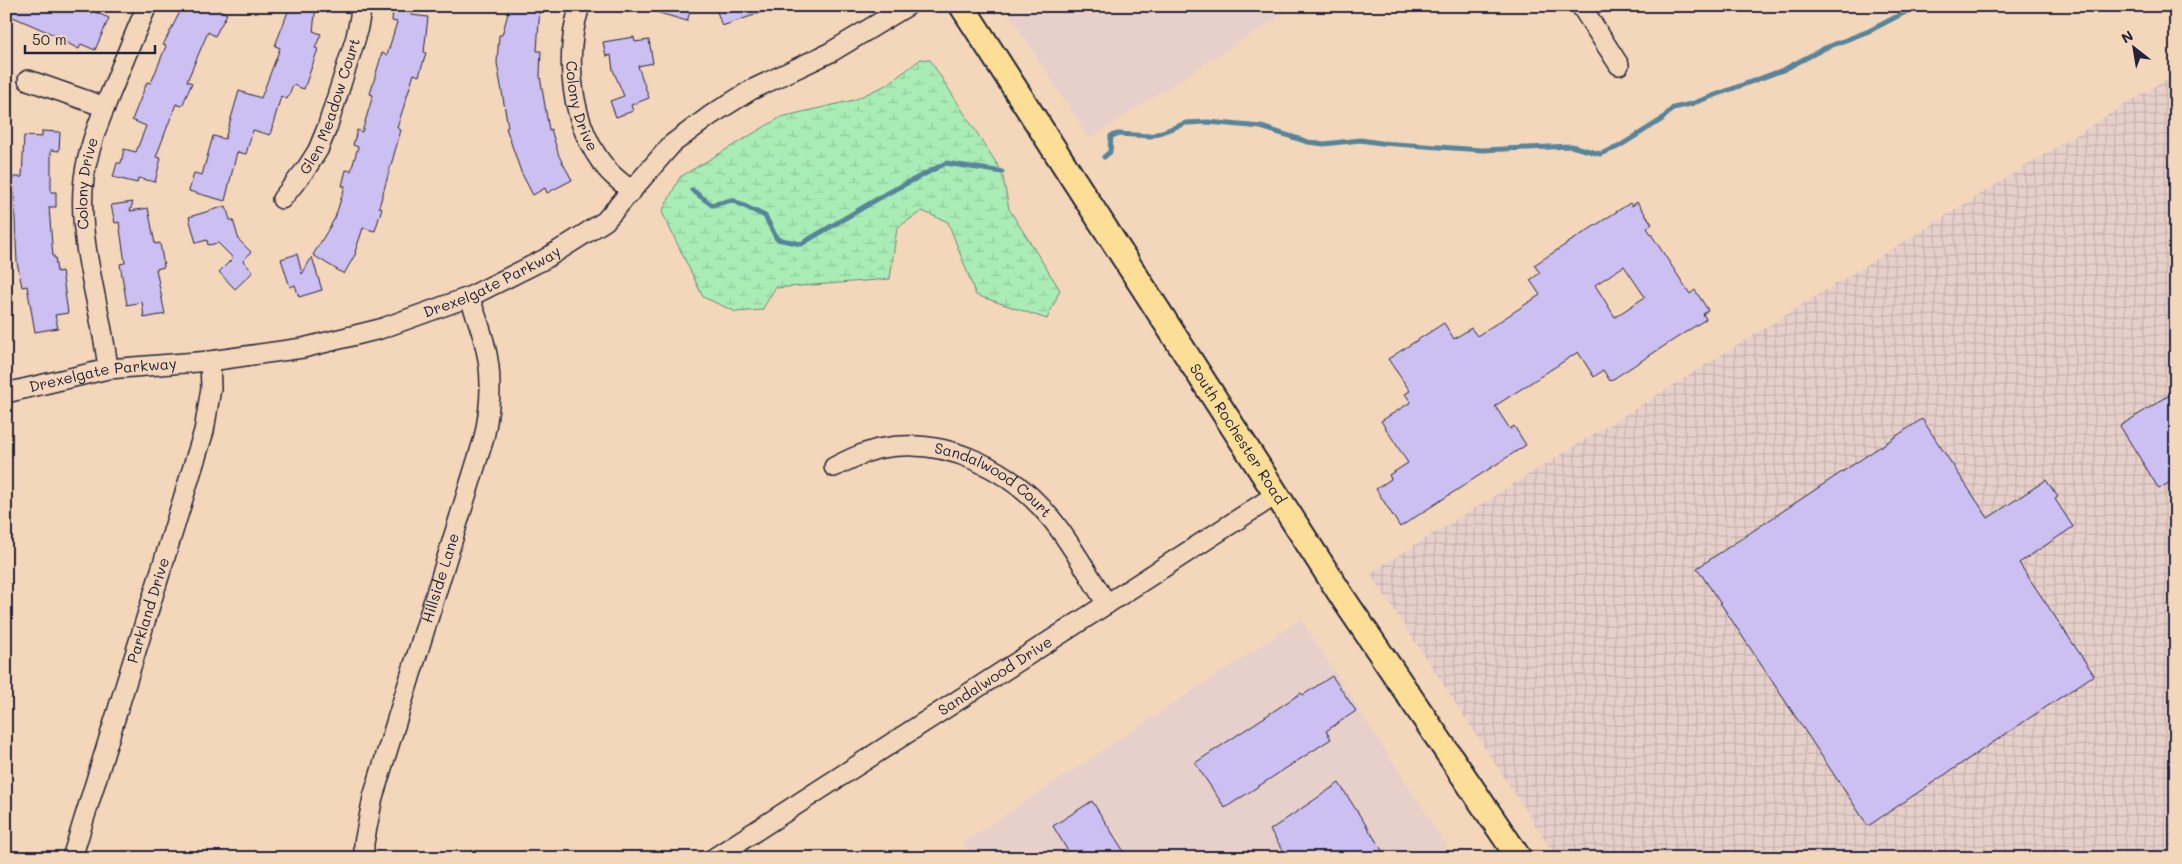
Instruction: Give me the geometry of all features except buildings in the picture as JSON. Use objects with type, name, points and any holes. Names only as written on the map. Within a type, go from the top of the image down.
[{"type":"main road","name":"South Rochester Road","points":[[962,6],[1345,601],[1519,858]]},
{"type":"street","name":"Colony Drive","points":[[108,369],[89,260],[83,201],[84,179],[91,148],[105,107],[147,6]]},
{"type":"street","name":"Glen Meadow Court","points":[[282,199],[306,169],[318,150],[327,128],[356,37],[362,6]]},
{"type":"street","name":"Colony Drive","points":[[580,6],[574,35],[572,60],[573,79],[579,112],[599,158],[611,173],[632,191]]},
{"type":"street","name":"Drexelgate Parkway","points":[[6,393],[108,369],[210,361],[303,348],[346,338],[430,312],[469,297],[545,260],[605,221],[672,144],[690,129],[751,90],[831,52],[907,6]]},
{"type":"street","points":[[1582,6],[1619,65]]},
{"type":"street","points":[[28,80],[105,107]]},
{"type":"street","name":"Hillside Lane","points":[[364,858],[364,843],[373,797],[484,438],[489,414],[491,377],[488,354],[482,330],[469,297]]},
{"type":"street","name":"Parkland Drive","points":[[72,858],[204,431],[211,388],[210,361]]},
{"type":"street","name":"Sandalwood Court","points":[[834,467],[860,454],[882,448],[907,445],[948,450],[990,467],[1021,487],[1053,520],[1107,604]]},
{"type":"street","name":"Sandalwood Drive","points":[[714,858],[1277,494]]},
{"type":"shaded area","points":[[1004,6],[1296,6],[1089,139]]},
{"type":"shaded area","points":[[2176,73],[2176,858],[1557,858],[1370,573]]},
{"type":"shaded area","points":[[1301,619],[1455,858],[1192,858],[1187,851],[1176,858],[973,858],[963,843]]},
{"type":"green space","points":[[921,59],[930,60],[1002,172],[1009,209],[1060,290],[1047,319],[976,295],[948,222],[922,211],[897,228],[890,279],[775,288],[762,310],[736,312],[703,297],[662,212],[680,177],[781,117],[854,100],[888,84]]},
{"type":"waterway","points":[[1104,157],[1110,152],[1111,136],[1118,134],[1151,136],[1186,123],[1208,122],[1261,127],[1308,142],[1324,144],[1360,140],[1482,150],[1571,146],[1600,154],[1618,147],[1661,120],[1673,108],[1691,104],[1783,70],[1825,48],[1869,31],[1917,6]]},
{"type":"waterway","points":[[692,190],[712,205],[732,200],[765,216],[777,239],[801,244],[886,194],[946,163],[1002,172]]}]
